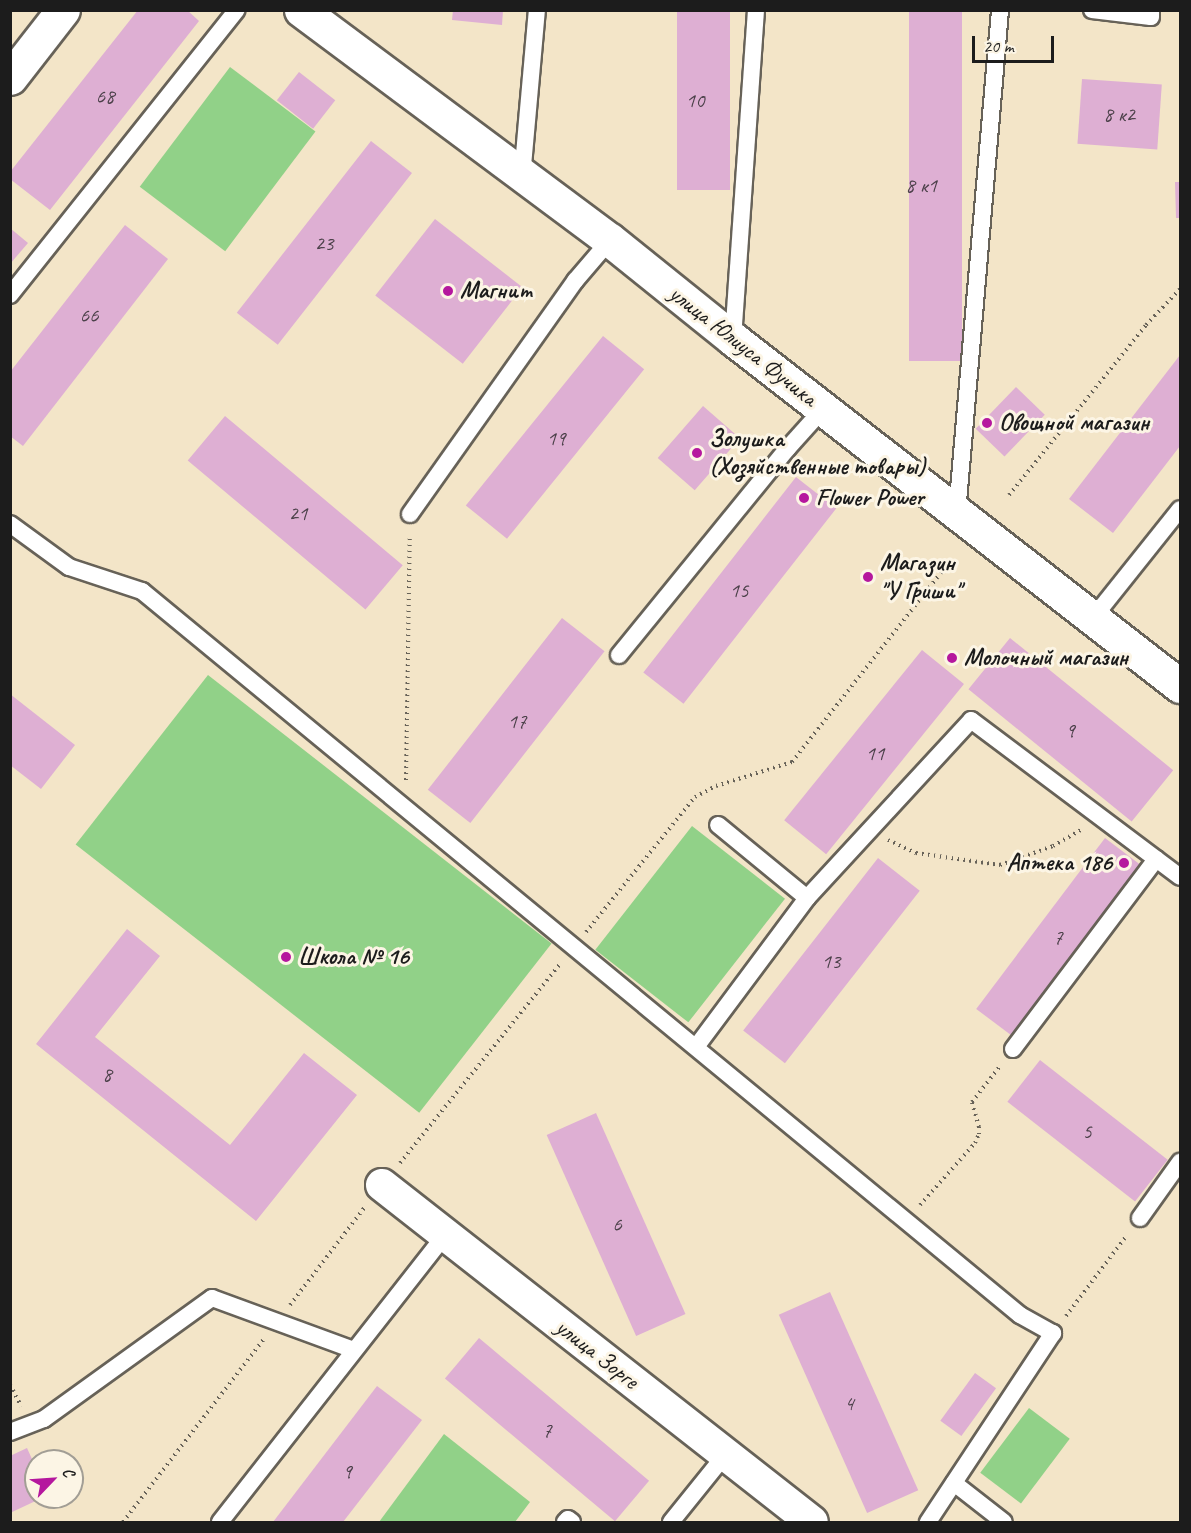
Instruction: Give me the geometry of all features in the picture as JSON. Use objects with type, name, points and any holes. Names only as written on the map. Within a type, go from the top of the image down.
[{"type":"street","points":[[10,78],[63,10]]},
{"type":"street","name":"улица Юлиуса Фучика","points":[[302,10],[522,177],[610,240],[733,339],[1180,686]]},
{"type":"street","name":"улица Зорге","points":[[382,1185],[812,1522]]},
{"type":"lane","points":[[10,295],[237,10]]},
{"type":"lane","points":[[522,177],[537,10]]},
{"type":"lane","points":[[733,339],[756,10]]},
{"type":"lane","points":[[957,513],[1000,10]]},
{"type":"lane","points":[[1092,10],[1151,16],[1151,10]]},
{"type":"lane","points":[[410,514],[575,281],[610,240]]},
{"type":"lane","points":[[619,655],[788,448],[823,409]]},
{"type":"lane","points":[[1093,618],[1180,509]]},
{"type":"lane","points":[[10,524],[69,567],[142,591],[1020,1315],[1053,1333],[928,1522]]},
{"type":"lane","points":[[696,1047],[807,898],[971,720],[1180,877]]},
{"type":"lane","points":[[718,825],[807,898]]},
{"type":"lane","points":[[1013,1049],[1156,859]]},
{"type":"lane","points":[[1140,1218],[1180,1162]]},
{"type":"lane","points":[[220,1522],[445,1235]]},
{"type":"lane","points":[[10,1432],[44,1419],[212,1298],[354,1350]]},
{"type":"lane","points":[[671,1522],[725,1455]]},
{"type":"lane","points":[[954,1483],[1004,1522]]},
{"type":"lane","points":[[565,1522],[568,1519],[572,1522]]},
{"type":"path","points":[[1009,495],[1146,325],[1180,289]]},
{"type":"path","points":[[406,808],[410,514]]},
{"type":"path","points":[[123,1522],[382,1185],[695,797],[716,786],[792,762],[943,570]]},
{"type":"path","points":[[870,830],[916,853],[1000,865],[1025,858],[1072,837],[1099,816]]},
{"type":"path","points":[[907,1221],[975,1143],[979,1127],[972,1102],[1013,1049]]},
{"type":"path","points":[[1053,1333],[1140,1218]]},
{"type":"green space","points":[[230,67],[315,131],[225,251],[140,187]]},
{"type":"green space","points":[[208,675],[552,943],[419,1113],[76,844]]},
{"type":"green space","points":[[692,826],[785,899],[688,1022],[595,950]]},
{"type":"green space","points":[[1029,1408],[1070,1439],[1021,1503],[980,1473]]},
{"type":"green space","points":[[444,1434],[530,1502],[515,1522],[379,1522]]},
{"type":"building","points":[[138,10],[187,10],[199,21],[50,210],[10,179],[10,172]]},
{"type":"building","points":[[453,10],[503,10],[502,25],[452,20]]},
{"type":"building","points":[[677,10],[730,10],[730,190],[677,190]]},
{"type":"building","points":[[909,10],[962,10],[962,361],[909,361]]},
{"type":"building","points":[[299,72],[335,100],[313,129],[277,100]]},
{"type":"building","points":[[1082,79],[1162,85],[1157,149],[1077,144]]},
{"type":"building","points":[[371,141],[412,173],[278,345],[237,313]]},
{"type":"building","points":[[1175,182],[1180,182],[1180,218],[1176,218]]},
{"type":"building","name":"Магнит","points":[[435,219],[522,287],[463,364],[375,295]]},
{"type":"building","points":[[125,225],[168,259],[23,446],[10,436],[10,372]]},
{"type":"building","points":[[10,228],[28,243],[10,264]]},
{"type":"building","points":[[603,336],[644,369],[507,539],[466,505]]},
{"type":"building","points":[[1180,355],[1180,446],[1113,533],[1069,499]]},
{"type":"building","points":[[1016,387],[1045,415],[1004,457],[976,429]]},
{"type":"building","points":[[703,406],[740,438],[695,490],[658,458]]},
{"type":"building","points":[[225,416],[403,565],[365,610],[188,460]]},
{"type":"building","points":[[796,477],[836,508],[684,704],[643,672]]},
{"type":"building","points":[[562,618],[605,651],[470,823],[428,790]]},
{"type":"building","points":[[1010,638],[1173,770],[1132,821],[968,689]]},
{"type":"building","points":[[922,650],[964,684],[826,854],[784,820]]},
{"type":"building","points":[[10,694],[75,745],[41,789],[10,765]]},
{"type":"building","points":[[1105,838],[1143,867],[1015,1038],[976,1009]]},
{"type":"building","points":[[878,858],[920,891],[785,1063],[743,1031]]},
{"type":"building","points":[[127,929],[160,956],[95,1037],[230,1145],[304,1053],[357,1095],[256,1221],[36,1044]]},
{"type":"building","points":[[1040,1060],[1168,1160],[1135,1202],[1007,1102]]},
{"type":"building","points":[[596,1113],[685,1314],[636,1336],[547,1135]]},
{"type":"building","points":[[830,1292],[918,1490],[867,1513],[779,1315]]},
{"type":"building","points":[[479,1338],[649,1481],[615,1521],[445,1379]]},
{"type":"building","points":[[975,1373],[996,1388],[961,1436],[940,1421]]},
{"type":"building","points":[[377,1386],[422,1420],[343,1522],[273,1522]]},
{"type":"building","points":[[24,1449],[24,1506],[10,1513],[10,1456]]},
{"type":"place","name":"Магнит","points":[[448,291]]},
{"type":"place","name":"Овощной магазин","points":[[987,423]]},
{"type":"place","name":"Золушка (Хозяйственные товары)","points":[[697,453]]},
{"type":"place","name":"Flower Power","points":[[804,498]]},
{"type":"place","name":"Магазин \"У Гриши\"","points":[[868,577]]},
{"type":"place","name":"Молочный магазин","points":[[952,658]]},
{"type":"place","name":"Аптека 186","points":[[1124,863]]},
{"type":"place","name":"Школа № 16","points":[[286,957]]}]
